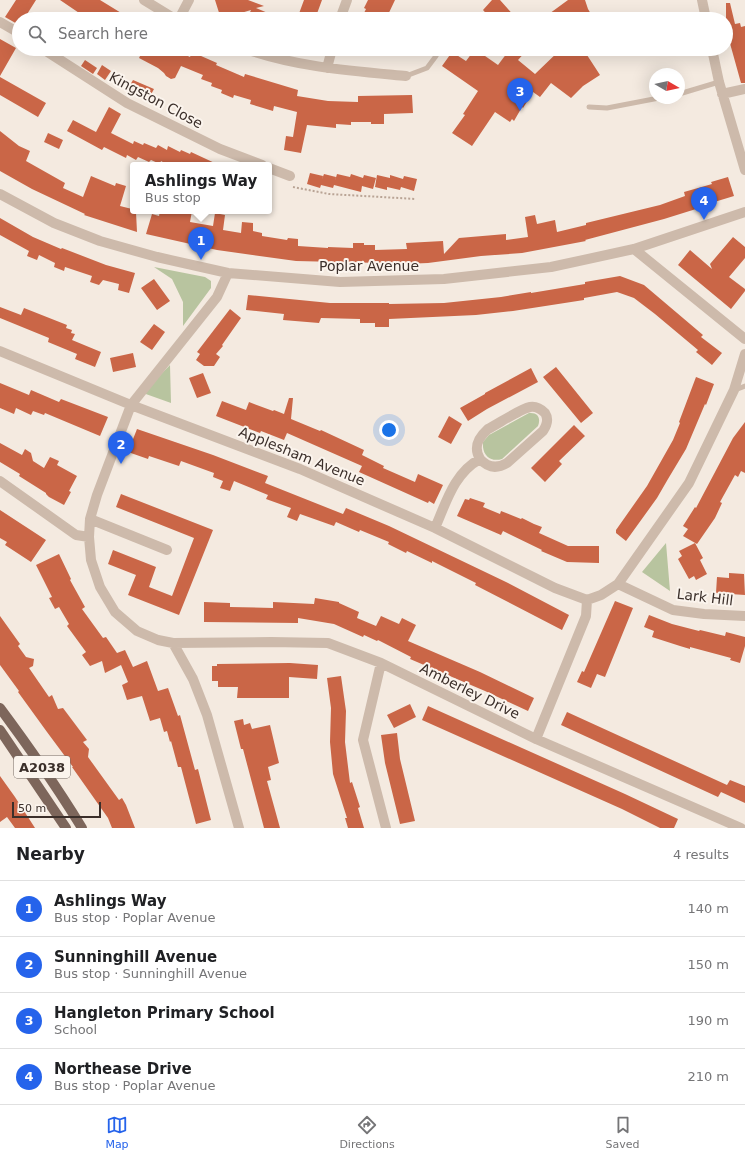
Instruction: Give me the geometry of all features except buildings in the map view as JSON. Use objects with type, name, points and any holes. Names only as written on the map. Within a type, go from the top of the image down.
[{"type":"main road","name":"A2038","points":[[0,708],[66,802],[82,828]]},
{"type":"main road","name":"A2038","points":[[0,730],[15,750],[66,828]]},
{"type":"main road","name":"A2038","points":[[15,750],[24,741]]},
{"type":"street","points":[[144,0],[164,12]]},
{"type":"street","points":[[182,12],[188,0]]},
{"type":"street","points":[[343,12],[347,0]]},
{"type":"street","points":[[703,0],[705,12]]},
{"type":"street","points":[[0,22],[12,29]]},
{"type":"street","name":"Kingston Close","points":[[54,56],[127,103],[220,149],[254,162]]},
{"type":"street","points":[[269,56],[327,68],[406,76]]},
{"type":"street","points":[[327,68],[330,56]]},
{"type":"street","points":[[713,56],[722,94],[745,170]]},
{"type":"street","points":[[722,94],[745,89]]},
{"type":"street","points":[[272,169],[290,176]]},
{"type":"street","name":"Poplar Avenue","points":[[0,194],[54,223],[100,241],[156,257],[228,273],[340,282],[444,279],[551,267],[634,249],[745,212]]},
{"type":"street","points":[[634,249],[745,338]]},
{"type":"street","name":"Amberley Drive","points":[[228,273],[217,297],[131,405],[96,495],[90,519],[89,537],[91,560],[100,587],[115,612],[138,631],[158,640],[173,643],[328,643],[381,663],[536,739],[740,828]]},
{"type":"street","name":"Applesham Avenue","points":[[0,351],[131,405],[300,469],[435,528],[555,588],[587,600]]},
{"type":"street","points":[[536,739],[586,616],[587,600],[601,595],[618,584],[689,483],[734,390],[745,354]]},
{"type":"street","points":[[528,408],[538,408],[544,413],[547,425],[543,431],[507,463],[502,466],[492,467],[486,465],[480,459],[477,452],[477,443],[480,437],[488,429],[528,408]]},
{"type":"street","points":[[435,528],[457,480],[468,466],[480,459]]},
{"type":"street","points":[[0,482],[76,536],[89,537]]},
{"type":"street","points":[[90,519],[167,550]]},
{"type":"street","name":"Lark Hill","points":[[618,584],[673,610],[704,614],[745,616]]},
{"type":"street","points":[[173,643],[193,679],[207,715],[239,828]]},
{"type":"street","points":[[381,663],[363,740],[386,828]]},
{"type":"lane","points":[[406,76],[427,68],[436,56]]},
{"type":"lane","points":[[685,92],[719,82]]},
{"type":"lane","points":[[589,107],[614,107],[649,100]]},
{"type":"lane","points":[[734,390],[745,386]]},
{"type":"path","points":[[290,176],[293,187],[329,194],[416,199]]},
{"type":"green space","points":[[154,267],[205,277],[211,281],[211,288],[183,326],[183,302],[172,279]]},
{"type":"green space","points":[[170,365],[171,403],[143,393]]},
{"type":"green space","points":[[529,413],[535,413],[538,416],[538,426],[502,459],[495,460],[489,458],[485,454],[483,442],[489,435]]},
{"type":"green space","points":[[666,543],[670,591],[642,572]]},
{"type":"place","name":"Hangleton Primary School","points":[[520,111]]},
{"type":"place","name":"Northease Drive","points":[[704,220]]},
{"type":"place","name":"Ashlings Way","points":[[201,260]]},
{"type":"place","name":"Sunninghill Avenue","points":[[121,464]]}]
